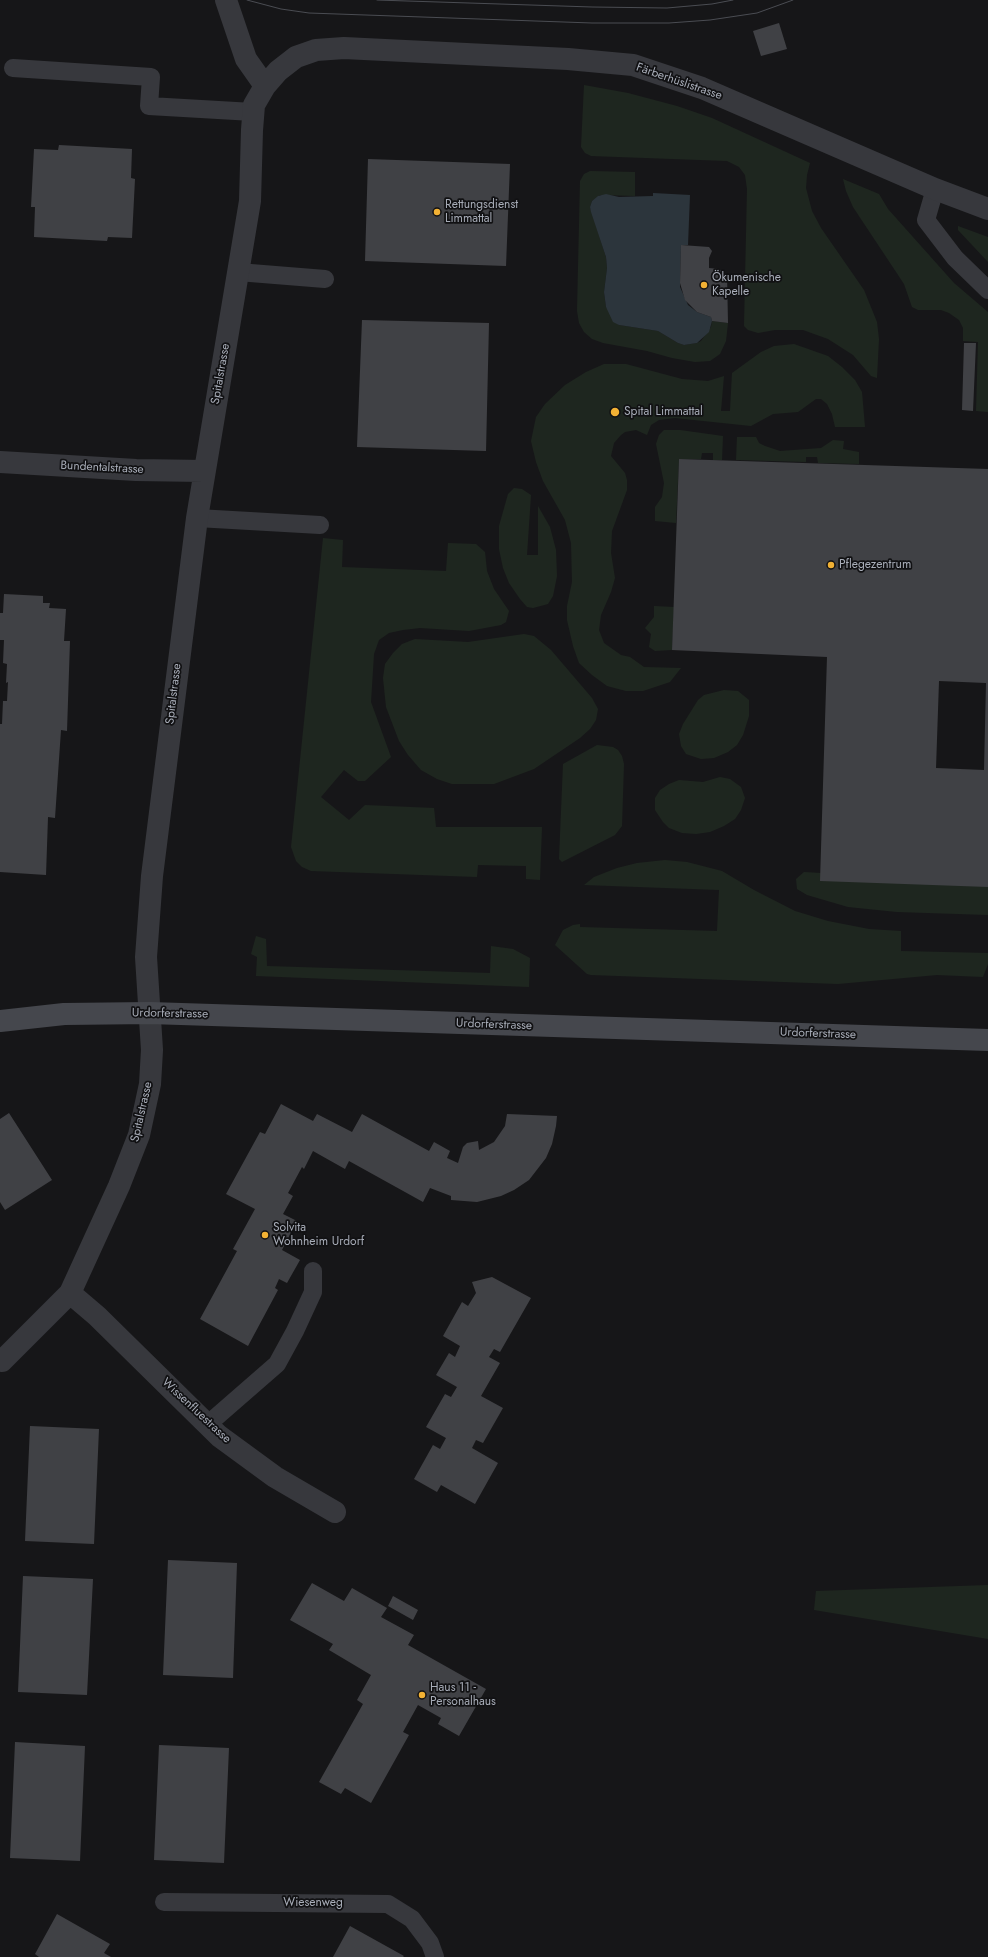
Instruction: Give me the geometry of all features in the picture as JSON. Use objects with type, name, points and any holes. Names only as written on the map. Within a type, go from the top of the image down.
[{"type":"main road","name":"Urdorferstrasse","points":[[0,1021],[64,1014],[150,1013],[988,1040]]},
{"type":"street","points":[[226,0],[246,59],[265,86]]},
{"type":"street","name":"Färberhüslistrasse","points":[[265,86],[278,71],[296,57],[316,50],[344,48],[568,59],[633,65],[702,88],[935,189],[988,208]]},
{"type":"street","name":"Spitalstrasse","points":[[2,1361],[70,1293],[119,1186],[139,1135],[150,1084],[152,1050],[146,957],[152,876],[197,518],[250,201],[254,105],[265,86]]},
{"type":"street","name":"Bundentalstrasse","points":[[0,462],[136,470],[204,471]]},
{"type":"street","name":"Wissenfluestrasse","points":[[70,1293],[97,1316],[207,1425],[275,1477],[335,1512]]},
{"type":"lane","points":[[13,68],[151,77],[149,106],[253,112]]},
{"type":"lane","points":[[935,189],[926,220],[955,258],[988,290]]},
{"type":"lane","points":[[238,272],[325,279]]},
{"type":"lane","points":[[197,518],[320,525]]},
{"type":"lane","points":[[207,1425],[277,1364],[295,1331],[313,1292],[313,1271]]},
{"type":"lane","name":"Wiesenweg","points":[[164,1902],[388,1904],[412,1919],[430,1943],[435,1957]]},
{"type":"shaded area","points":[[584,85],[628,93],[677,106],[712,118],[810,163],[806,188],[812,211],[821,228],[864,290],[877,322],[879,339],[877,378],[871,376],[853,355],[828,339],[803,330],[775,330],[758,333],[748,330],[744,326],[747,189],[745,175],[739,167],[727,161],[591,156],[585,153],[581,147]]},
{"type":"shaded area","points":[[590,171],[635,172],[635,196],[600,195],[592,201],[590,207],[606,257],[607,268],[604,292],[606,307],[619,325],[658,331],[684,345],[701,341],[711,327],[712,321],[728,323],[726,341],[720,354],[710,361],[695,362],[603,343],[592,339],[584,332],[579,323],[577,311],[580,181],[584,174]]},
{"type":"shaded area","points":[[843,179],[879,194],[888,209],[954,283],[988,312],[988,412],[976,411],[978,342],[963,341],[963,328],[959,320],[949,313],[941,310],[918,310],[912,307],[904,284],[853,207],[846,191]]},
{"type":"shaded area","points":[[653,193],[690,195],[688,245],[681,245],[680,287],[688,305],[697,312],[711,317],[712,321],[709,332],[697,343],[684,345],[658,331],[619,325],[613,322],[606,307],[604,292],[607,268],[606,257],[591,212],[590,207],[592,201],[598,196],[606,194],[619,197],[653,196]]},
{"type":"shaded area","points":[[958,226],[988,237],[988,262],[958,230]]},
{"type":"shaded area","points":[[794,344],[828,356],[855,380],[862,392],[865,427],[835,427],[832,414],[827,404],[821,399],[816,399],[798,412],[773,414],[751,426],[675,418],[659,420],[651,425],[647,435],[636,430],[625,432],[614,443],[611,456],[625,473],[627,490],[612,531],[611,553],[615,578],[611,592],[601,615],[599,630],[604,643],[621,655],[630,657],[644,667],[681,668],[670,682],[643,691],[626,691],[607,686],[579,663],[573,646],[567,620],[567,606],[572,582],[571,543],[565,520],[543,481],[536,462],[531,441],[536,417],[545,404],[565,385],[586,372],[604,364],[626,364],[682,379],[708,381],[724,376],[721,411],[730,411],[732,373],[761,352],[774,346]]},
{"type":"shaded area","points":[[664,430],[680,430],[723,436],[722,460],[713,460],[713,453],[702,453],[701,459],[679,459],[676,523],[655,521],[655,507],[662,497],[664,483],[656,444],[659,435]]},
{"type":"shaded area","points":[[737,437],[756,437],[759,443],[780,451],[821,448],[833,440],[844,441],[843,449],[859,452],[859,464],[818,463],[817,457],[806,457],[806,462],[736,460]]},
{"type":"shaded area","points":[[514,488],[522,489],[531,495],[527,555],[538,555],[538,506],[550,527],[556,550],[557,576],[553,596],[548,604],[533,608],[527,607],[509,583],[503,568],[499,549],[499,526],[508,494]]},
{"type":"shaded area","points":[[323,538],[343,540],[342,567],[446,571],[448,543],[476,544],[485,552],[487,571],[494,589],[509,611],[506,622],[501,625],[469,631],[420,628],[403,630],[389,633],[379,640],[374,654],[371,702],[391,757],[365,781],[358,781],[344,770],[321,797],[349,820],[365,805],[434,808],[436,827],[542,827],[540,880],[526,879],[526,866],[478,865],[477,877],[311,871],[302,867],[296,861],[291,847]]},
{"type":"shaded area","points":[[654,606],[674,607],[672,650],[655,651],[649,647],[651,634],[645,628],[654,617]]},
{"type":"shaded area","points":[[524,634],[534,636],[551,650],[592,698],[598,709],[596,720],[590,729],[580,738],[534,769],[494,784],[452,784],[437,779],[421,770],[408,755],[399,741],[386,707],[383,678],[385,664],[393,653],[402,644],[415,639],[468,642]]},
{"type":"shaded area","points":[[724,690],[738,691],[749,700],[749,716],[743,735],[737,745],[728,752],[714,758],[701,759],[686,754],[681,746],[679,734],[683,724],[698,700],[704,695]]},
{"type":"shaded area","points":[[597,745],[613,747],[618,750],[622,756],[624,764],[622,826],[615,835],[562,862],[559,859],[563,764]]},
{"type":"shaded area","points":[[720,777],[730,779],[741,787],[745,798],[741,810],[735,819],[724,826],[710,832],[696,834],[682,833],[669,828],[655,810],[655,798],[660,790],[669,784],[679,780],[703,782]]},
{"type":"shaded area","points":[[665,860],[687,862],[722,871],[754,890],[795,911],[828,921],[869,929],[901,931],[901,951],[988,953],[988,964],[983,977],[937,975],[838,984],[591,975],[587,974],[555,945],[563,930],[573,925],[580,924],[580,927],[717,931],[719,890],[584,885],[594,877],[617,868],[637,863]]},
{"type":"shaded area","points":[[804,872],[988,883],[988,915],[897,912],[848,907],[807,895],[797,889],[796,879]]},
{"type":"shaded area","points":[[256,936],[266,939],[267,966],[490,973],[491,946],[513,949],[530,958],[529,987],[256,976],[257,957],[251,954]]},
{"type":"shaded area","points":[[988,1585],[988,1639],[814,1610],[816,1591]]},
{"type":"building","points":[[779,23],[787,49],[761,56],[753,31]]},
{"type":"building","points":[[59,145],[132,149],[131,178],[135,179],[132,238],[108,237],[107,241],[34,237],[35,207],[31,207],[34,149],[58,150]]},
{"type":"building","name":"Rettungsdienst Limmattal","points":[[368,159],[510,164],[506,266],[365,261]]},
{"type":"building","name":"Ökumenische Kapelle","points":[[681,245],[709,247],[712,251],[709,258],[709,268],[719,269],[727,275],[728,323],[712,321],[711,317],[697,312],[685,300],[680,283]]},
{"type":"building","points":[[362,320],[489,323],[486,451],[357,447]]},
{"type":"building","points":[[964,343],[976,343],[973,411],[962,410]]},
{"type":"building","name":"Pflegezentrum","points":[[679,459],[988,469],[988,887],[820,881],[827,657],[672,650]],"holes":[[[939,681],[986,683],[984,770],[936,768]]]},
{"type":"building","points":[[4,594],[43,596],[43,603],[50,603],[49,608],[66,609],[64,641],[70,641],[67,731],[61,730],[55,818],[48,817],[46,875],[0,872],[0,724],[2,724],[3,701],[7,701],[8,682],[6,683],[7,664],[3,663],[4,640],[0,640],[0,613],[3,613]]},
{"type":"building","name":"Solvita Wohnheim Urdorf","points":[[281,1104],[313,1121],[317,1114],[352,1132],[362,1114],[429,1151],[434,1142],[450,1151],[447,1158],[458,1163],[463,1147],[467,1143],[478,1141],[479,1150],[494,1142],[505,1126],[507,1114],[557,1116],[552,1144],[546,1158],[529,1180],[514,1190],[501,1196],[477,1202],[451,1200],[451,1196],[430,1188],[423,1202],[349,1161],[345,1169],[313,1151],[304,1169],[302,1167],[288,1193],[293,1196],[283,1214],[297,1221],[282,1250],[300,1260],[287,1283],[279,1279],[275,1288],[278,1290],[248,1346],[200,1319],[237,1251],[233,1249],[255,1209],[226,1194],[260,1132],[265,1134]]},
{"type":"building","points":[[9,1113],[52,1180],[5,1210],[0,1202],[0,1119]]},
{"type":"building","points":[[492,1277],[531,1298],[500,1352],[494,1349],[489,1357],[500,1363],[481,1396],[503,1408],[483,1443],[476,1440],[472,1448],[498,1463],[475,1504],[441,1485],[437,1492],[414,1479],[433,1445],[440,1449],[446,1438],[426,1427],[445,1394],[451,1397],[457,1387],[436,1375],[449,1353],[455,1357],[460,1346],[443,1336],[462,1302],[468,1306],[476,1293],[472,1282]]},
{"type":"building","points":[[30,1426],[99,1429],[94,1544],[25,1541]]},
{"type":"building","points":[[168,1560],[237,1563],[233,1678],[163,1675]]},
{"type":"building","points":[[23,1576],[93,1579],[87,1695],[18,1692]]},
{"type":"building","name":"Haus 11 - Personalhaus","points":[[312,1583],[344,1601],[352,1588],[387,1608],[381,1617],[414,1635],[408,1645],[486,1689],[459,1736],[438,1724],[441,1718],[418,1705],[403,1732],[409,1735],[371,1803],[345,1788],[341,1794],[319,1782],[363,1704],[357,1700],[371,1675],[329,1650],[333,1644],[290,1620]]},
{"type":"building","points":[[393,1596],[418,1610],[413,1620],[388,1606]]},
{"type":"building","points":[[15,1742],[85,1746],[80,1861],[10,1858]]},
{"type":"building","points":[[159,1745],[229,1748],[224,1863],[154,1860]]},
{"type":"building","points":[[57,1914],[110,1944],[104,1953],[111,1957],[39,1957],[35,1954]]},
{"type":"building","points":[[350,1926],[404,1956],[333,1957]]},
{"type":"tram line","points":[[247,0],[281,9],[309,13],[592,23],[669,23],[710,20],[757,13],[793,0]]},
{"type":"tram line","points":[[377,0],[667,8],[712,4],[733,0]]},
{"type":"place","name":"Rettungsdienst Limmattal","points":[[437,212]]},
{"type":"place","name":"Ökumenische Kapelle","points":[[704,285]]},
{"type":"place","name":"Spital Limmattal","points":[[615,412]]},
{"type":"place","name":"Pflegezentrum","points":[[831,565]]},
{"type":"place","name":"Solvita Wohnheim Urdorf","points":[[265,1235]]},
{"type":"place","name":"Haus 11 - Personalhaus","points":[[422,1695]]}]
